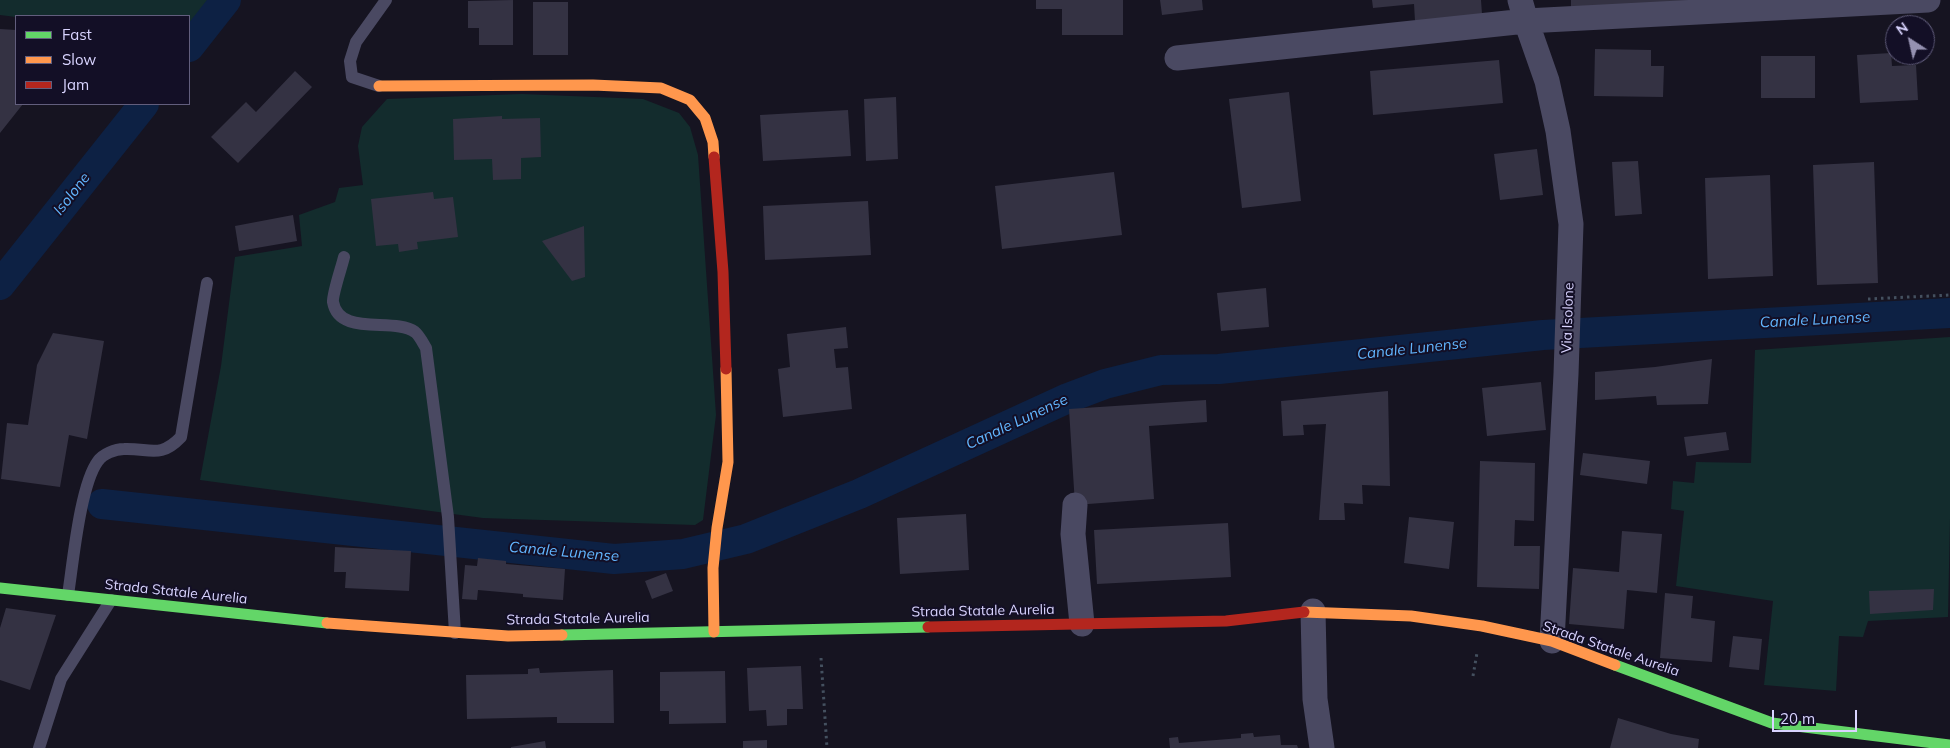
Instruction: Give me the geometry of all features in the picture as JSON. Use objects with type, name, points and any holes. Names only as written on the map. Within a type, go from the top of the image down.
[{"type":"main road","points":[[379,86],[592,85],[661,88],[690,100],[705,118],[713,142],[723,272],[728,462],[712,568],[714,632]]},
{"type":"main road","name":"Strada Statale Aurelia","points":[[0,588],[356,626],[508,636],[1226,621],[1313,611],[1410,616],[1482,626],[1552,641],[1772,723],[1950,745]]},
{"type":"street","points":[[1177,58],[1523,11],[1928,0]]},
{"type":"street","name":"Via Isolone","points":[[1523,11],[1547,81],[1559,141],[1571,224],[1566,374],[1552,641]]},
{"type":"street","points":[[1075,505],[1073,534],[1082,624]]},
{"type":"street","points":[[1313,611],[1315,699],[1322,748]]},
{"type":"lane","points":[[379,86],[352,77],[350,61],[356,42],[386,0]]},
{"type":"lane","points":[[344,257],[333,301],[337,312],[346,320],[364,324],[404,327],[416,333],[426,348],[448,517],[455,633]]},
{"type":"lane","points":[[68,595],[86,488],[98,461],[112,451],[124,449],[154,451],[171,447],[181,437],[207,283]]},
{"type":"lane","points":[[39,748],[61,679],[111,600]]},
{"type":"path","points":[[1868,299],[1950,295]]},
{"type":"path","points":[[820,630],[827,748]]},
{"type":"green space","points":[[0,0],[212,0],[190,28],[190,15],[15,15],[15,17],[0,15]]},
{"type":"green space","points":[[522,94],[643,99],[679,113],[690,127],[698,155],[716,415],[703,520],[695,525],[483,518],[200,480],[221,366],[235,257],[302,246],[299,215],[335,202],[339,188],[363,185],[358,146],[362,127],[387,99]]},
{"type":"green space","points":[[1950,337],[1948,617],[1868,621],[1863,637],[1839,636],[1836,691],[1764,685],[1773,601],[1676,586],[1684,511],[1671,509],[1673,481],[1694,483],[1696,462],[1751,463],[1755,350]]},
{"type":"building","points":[[513,0],[513,45],[479,45],[479,28],[468,28],[468,1]]},
{"type":"building","points":[[1036,0],[1123,0],[1123,35],[1062,35],[1062,9],[1036,9]]},
{"type":"building","points":[[1160,0],[1202,0],[1203,10],[1162,15]]},
{"type":"building","points":[[1372,0],[1481,0],[1482,14],[1415,21],[1414,4],[1373,8]]},
{"type":"building","points":[[1571,0],[1707,0],[1571,12]]},
{"type":"building","points":[[533,2],[568,2],[568,55],[533,55]]},
{"type":"building","points":[[0,29],[15,30],[15,105],[22,105],[0,133]]},
{"type":"building","points":[[1595,49],[1651,50],[1651,66],[1664,66],[1663,97],[1594,96]]},
{"type":"building","points":[[1885,53],[1885,65],[1916,65],[1918,100],[1860,103],[1857,55]]},
{"type":"building","points":[[1761,56],[1815,56],[1815,98],[1761,98]]},
{"type":"building","points":[[1499,60],[1503,103],[1373,115],[1370,71]]},
{"type":"building","points":[[295,71],[312,87],[238,163],[211,137],[246,102],[256,112]]},
{"type":"building","points":[[1289,92],[1301,201],[1242,208],[1229,99]]},
{"type":"building","points":[[896,97],[898,159],[866,161],[864,99]]},
{"type":"building","points":[[848,110],[851,156],[763,161],[760,115]]},
{"type":"building","points":[[502,116],[502,119],[540,118],[541,157],[521,158],[521,179],[493,180],[492,159],[454,160],[453,119]]},
{"type":"building","points":[[1537,149],[1543,195],[1500,200],[1494,154]]},
{"type":"building","points":[[1638,161],[1642,214],[1615,216],[1612,162]]},
{"type":"building","points":[[1874,162],[1878,283],[1817,285],[1813,165]]},
{"type":"building","points":[[1114,172],[1122,235],[1002,249],[995,186]]},
{"type":"building","points":[[1770,175],[1773,276],[1708,279],[1705,178]]},
{"type":"building","points":[[433,192],[434,199],[453,197],[458,237],[417,242],[418,249],[399,252],[398,244],[376,246],[371,199]]},
{"type":"building","points":[[868,201],[871,255],[765,260],[763,206]]},
{"type":"building","points":[[293,215],[297,241],[239,251],[235,226]]},
{"type":"building","points":[[584,226],[585,277],[572,281],[542,241]]},
{"type":"building","points":[[1266,288],[1269,327],[1221,331],[1217,293]]},
{"type":"building","points":[[846,327],[848,348],[834,349],[836,368],[848,367],[852,409],[783,417],[778,369],[790,367],[787,334]]},
{"type":"building","points":[[53,333],[104,341],[87,439],[69,435],[60,487],[1,479],[7,423],[28,425],[37,365]]},
{"type":"building","points":[[1712,359],[1708,404],[1657,405],[1656,396],[1595,400],[1595,372],[1655,367]]},
{"type":"building","points":[[1541,382],[1546,430],[1487,436],[1482,388]]},
{"type":"building","points":[[1388,391],[1390,486],[1362,485],[1363,504],[1344,503],[1345,520],[1319,520],[1326,424],[1303,425],[1304,435],[1283,436],[1281,401]]},
{"type":"building","points":[[1206,400],[1207,422],[1149,426],[1154,499],[1075,505],[1069,409]]},
{"type":"building","points":[[1726,432],[1729,450],[1687,456],[1684,437]]},
{"type":"building","points":[[1583,453],[1650,461],[1647,484],[1580,475]]},
{"type":"building","points":[[1480,461],[1535,463],[1534,521],[1515,520],[1514,546],[1540,546],[1539,589],[1477,587]]},
{"type":"building","points":[[966,514],[969,570],[900,574],[897,518]]},
{"type":"building","points":[[1409,517],[1454,522],[1449,569],[1404,563]]},
{"type":"building","points":[[1228,523],[1231,577],[1097,584],[1094,530]]},
{"type":"building","points":[[1622,531],[1662,534],[1657,593],[1627,590],[1624,629],[1569,624],[1573,568],[1619,572]]},
{"type":"building","points":[[335,547],[411,551],[409,591],[345,588],[346,572],[334,572]]},
{"type":"building","points":[[478,558],[506,561],[506,564],[565,569],[563,600],[523,597],[523,594],[478,590],[477,600],[462,599],[465,565],[477,566]]},
{"type":"building","points":[[666,573],[673,591],[652,599],[645,581]]},
{"type":"building","points":[[1934,589],[1933,610],[1870,614],[1869,591]]},
{"type":"building","points":[[1665,593],[1693,596],[1691,618],[1715,621],[1712,662],[1660,658]]},
{"type":"building","points":[[6,608],[56,615],[30,690],[0,680],[0,628]]},
{"type":"building","points":[[1733,636],[1762,639],[1759,670],[1729,667]]},
{"type":"building","points":[[801,666],[803,709],[787,709],[787,725],[767,726],[766,710],[749,711],[747,668]]},
{"type":"building","points":[[539,668],[540,673],[613,670],[614,723],[557,723],[557,717],[467,719],[466,675],[528,674],[528,669]]},
{"type":"building","points":[[725,671],[726,723],[669,724],[669,711],[660,711],[660,672]]},
{"type":"building","points":[[1618,718],[1671,734],[1699,739],[1698,748],[1610,748]]},
{"type":"building","points":[[1253,733],[1254,737],[1280,735],[1281,745],[1297,745],[1298,748],[1170,748],[1169,738],[1178,737],[1179,743],[1241,738],[1241,734]]},
{"type":"building","points":[[767,740],[767,748],[743,748],[743,741]]},
{"type":"building","points":[[545,741],[546,748],[511,748],[511,747]]},
{"type":"waterway","name":"Isolone","points":[[190,46],[226,0]]},
{"type":"waterway","name":"Isolone","points":[[0,285],[143,105]]},
{"type":"waterway","name":"Canale Lunense","points":[[102,504],[614,559],[683,554],[746,539],[859,494],[1068,398],[1105,384],[1161,370],[1219,369],[1543,335],[1950,313]]},
{"type":"traffic: fast","points":[[0,588],[327,623]]},
{"type":"traffic: fast","points":[[562,635],[928,627]]},
{"type":"traffic: fast","points":[[1615,665],[1772,723],[1950,745]]},
{"type":"traffic: slow","points":[[379,86],[593,85],[661,88],[690,100],[705,118],[713,142],[714,157]]},
{"type":"traffic: slow","points":[[714,632],[713,568],[717,528],[728,462],[726,369]]},
{"type":"traffic: slow","points":[[1304,612],[1411,616],[1482,626],[1552,641],[1615,665]]},
{"type":"traffic: slow","points":[[327,623],[508,636],[562,635]]},
{"type":"traffic: jam","points":[[714,157],[723,272],[726,369]]},
{"type":"traffic: jam","points":[[928,627],[1226,621],[1304,612]]}]
